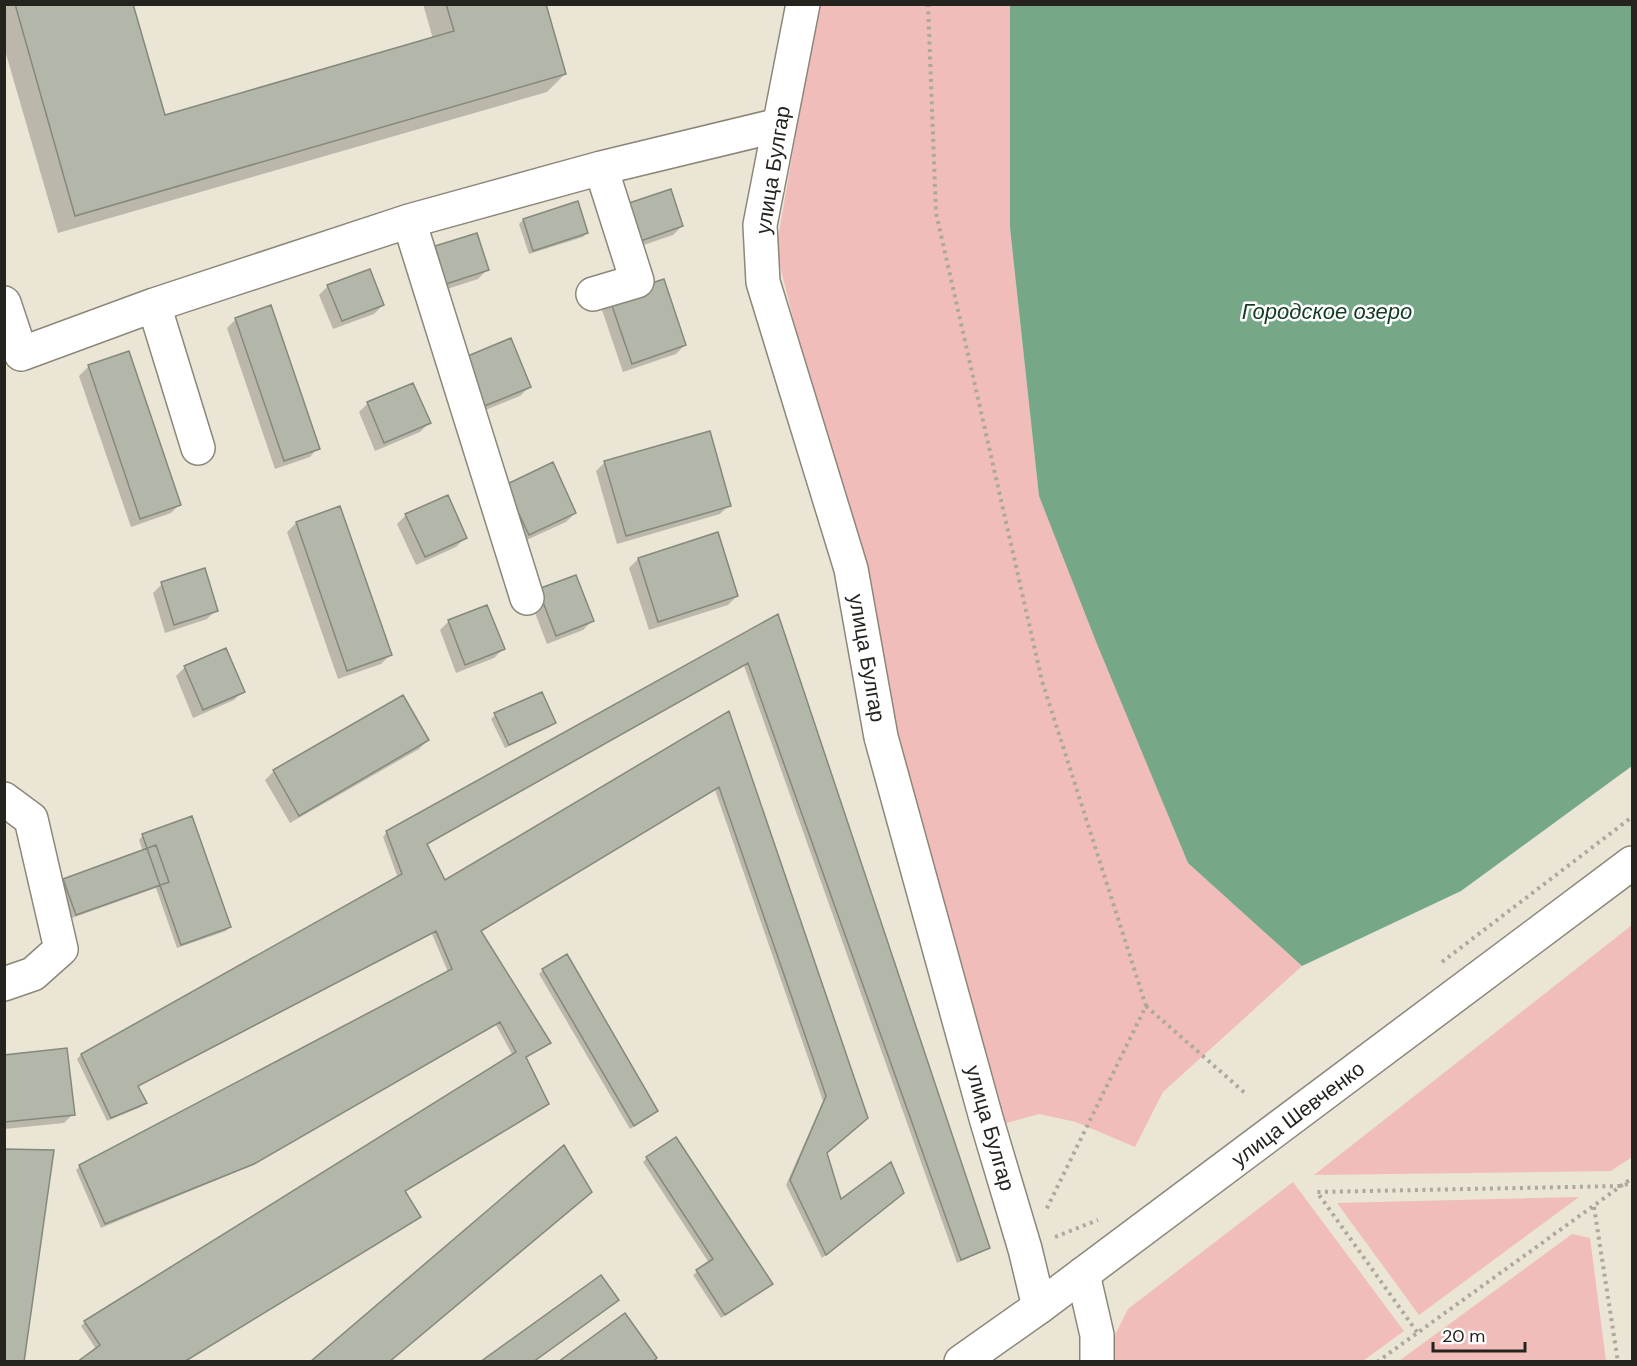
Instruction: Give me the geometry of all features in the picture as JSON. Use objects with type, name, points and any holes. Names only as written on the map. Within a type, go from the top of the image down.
[{"type":"street","name":"улица Булгар","points":[[803,4],[760,225],[763,282],[850,569],[881,737],[986,1118],[1025,1249],[1039,1307]]},
{"type":"street","points":[[4,303],[21,354],[154,305],[409,221],[601,168],[779,125]]},
{"type":"street","points":[[593,294],[637,281],[601,168]]},
{"type":"street","points":[[409,221],[527,598]]},
{"type":"street","points":[[154,305],[198,448]]},
{"type":"street","points":[[4,800],[31,819],[61,949],[33,974],[4,984]]},
{"type":"street","name":"улица Шевченко","points":[[960,1362],[1039,1307],[1632,863]]},
{"type":"street","points":[[1083,1274],[1097,1335],[1097,1362]]},
{"type":"path","points":[[928,4],[936,213],[1042,681],[1146,1006],[1245,1093]]},
{"type":"path","points":[[1440,963],[1632,818]]},
{"type":"path","points":[[1025,1249],[1042,1219],[1146,1006]]},
{"type":"path","points":[[1377,1362],[1632,1178]]},
{"type":"path","points":[[1417,1332],[1317,1192],[1620,1186],[1632,1183]]},
{"type":"path","points":[[1594,1207],[1618,1362]]},
{"type":"path","points":[[1055,1237],[1095,1222],[1104,1216]]},
{"type":"shaded area","points":[[818,5],[1010,5],[1010,228],[1039,496],[1188,863],[1302,966],[1163,1092],[1135,1147],[1076,1122],[1039,1114],[1003,1124],[898,773],[851,549],[776,250]]},
{"type":"shaded area","points":[[1632,925],[1632,1157],[1611,1171],[1314,1175]]},
{"type":"shaded area","points":[[1293,1182],[1404,1331],[1363,1361],[1108,1362],[1107,1351],[1128,1309]]},
{"type":"shaded area","points":[[1579,1197],[1419,1315],[1337,1203]]},
{"type":"shaded area","points":[[1572,1234],[1590,1238],[1606,1361],[1399,1361]]},
{"type":"water","name":"Городское озеро","points":[[1010,5],[1632,5],[1632,766],[1461,891],[1302,966],[1188,863],[1097,644],[1039,496],[1010,228]]},
{"type":"building","points":[[15,4],[133,4],[165,115],[454,31],[446,4],[546,4],[566,74],[75,216]]},
{"type":"building","points":[[671,189],[683,226],[635,243],[623,205]]},
{"type":"building","points":[[578,201],[588,233],[533,251],[523,219]]},
{"type":"building","points":[[477,233],[489,270],[446,284],[435,246]]},
{"type":"building","points":[[370,269],[384,305],[342,321],[327,285]]},
{"type":"building","points":[[664,279],[686,345],[632,364],[609,297]]},
{"type":"building","points":[[271,305],[320,449],[284,461],[235,318]]},
{"type":"building","points":[[511,338],[531,387],[482,407],[463,358]]},
{"type":"building","points":[[129,351],[181,505],[140,519],[88,365]]},
{"type":"building","points":[[413,383],[431,423],[384,443],[367,402]]},
{"type":"building","points":[[710,431],[731,506],[626,536],[604,461]]},
{"type":"building","points":[[553,462],[576,513],[529,535],[505,485]]},
{"type":"building","points":[[448,495],[467,538],[425,557],[405,514]]},
{"type":"building","points":[[340,506],[392,655],[347,671],[296,522]]},
{"type":"building","points":[[718,532],[738,596],[658,622],[638,558]]},
{"type":"building","points":[[205,568],[218,611],[174,625],[161,582]]},
{"type":"building","points":[[576,575],[594,621],[556,636],[538,589]]},
{"type":"building","points":[[487,605],[505,649],[465,665],[448,620]]},
{"type":"building","points":[[778,614],[990,1248],[961,1260],[748,663],[427,844],[445,880],[729,711],[868,1118],[827,1153],[841,1199],[891,1162],[904,1193],[826,1255],[790,1180],[826,1096],[719,787],[481,931],[551,1043],[526,1057],[549,1104],[405,1191],[421,1217],[184,1362],[77,1362],[100,1345],[84,1321],[516,1052],[500,1022],[254,1164],[105,1224],[79,1165],[452,969],[436,931],[138,1086],[147,1103],[111,1118],[81,1054],[402,874],[386,831]]},
{"type":"building","points":[[226,648],[245,692],[203,710],[184,666]]},
{"type":"building","points":[[542,692],[556,723],[509,745],[494,713]]},
{"type":"building","points":[[403,695],[429,740],[299,816],[273,770]]},
{"type":"building","points":[[192,816],[231,927],[181,945],[142,834]]},
{"type":"building","points":[[156,845],[169,882],[76,915],[63,879]]},
{"type":"building","points":[[567,954],[658,1111],[634,1126],[542,969]]},
{"type":"building","points":[[67,1048],[75,1115],[5,1122],[4,1055]]},
{"type":"building","points":[[676,1137],[773,1284],[725,1315],[696,1270],[713,1259],[646,1157]]},
{"type":"building","points":[[564,1145],[592,1192],[389,1362],[310,1362]]},
{"type":"building","points":[[4,1149],[54,1150],[24,1362],[4,1362]]},
{"type":"building","points":[[601,1275],[619,1300],[533,1362],[480,1362]]},
{"type":"building","points":[[625,1313],[657,1358],[653,1362],[558,1362]]}]
